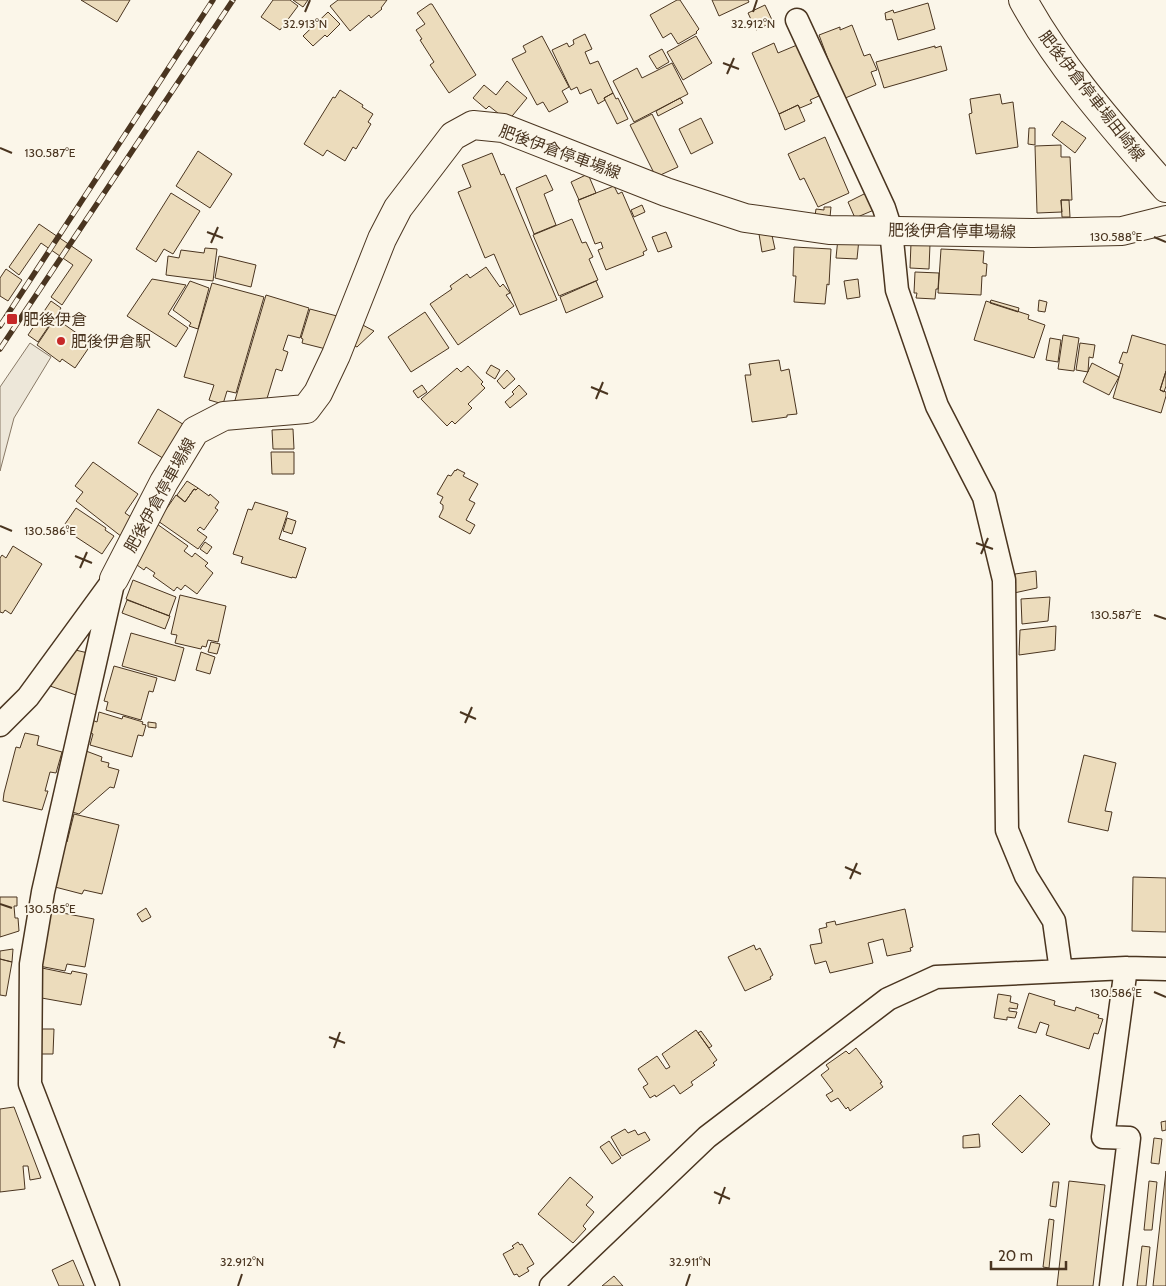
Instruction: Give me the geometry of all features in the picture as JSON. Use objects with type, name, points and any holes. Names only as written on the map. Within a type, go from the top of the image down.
[{"type":"main road","name":"肥後伊倉停車場田崎線","points":[[1023,0],[1036,24],[1100,112],[1166,188]]},
{"type":"main road","name":"肥後伊倉停車場線","points":[[114,579],[164,482],[196,431],[224,416],[306,409],[318,393],[336,355],[382,239],[398,208],[453,136],[473,125],[503,128],[666,192],[745,218],[829,230],[1033,233],[1122,231],[1166,220]]},
{"type":"street","points":[[797,20],[884,208],[891,230],[897,290],[937,406],[984,497],[1004,580],[1008,830],[1026,876],[1054,921],[1061,971]]},
{"type":"street","points":[[0,725],[28,697],[114,579]]},
{"type":"street","points":[[108,1286],[30,1084],[31,964],[43,892],[114,579]]},
{"type":"street","points":[[1111,1286],[1128,1138],[1103,1137],[1126,968]]},
{"type":"street","points":[[551,1286],[707,1137],[888,999],[936,978],[1126,968],[1166,969]]},
{"type":"shaded area","points":[[30,343],[51,357],[14,418],[0,471],[0,387]]},
{"type":"building","points":[[81,0],[130,0],[117,22]]},
{"type":"building","points":[[273,0],[290,0],[298,6],[280,30],[261,17]]},
{"type":"building","points":[[293,0],[308,0],[303,7]]},
{"type":"building","points":[[338,0],[387,0],[382,9],[371,18],[369,15],[350,31],[330,6]]},
{"type":"building","points":[[680,0],[699,29],[697,33],[678,44],[671,33],[663,38],[650,15]]},
{"type":"building","points":[[712,0],[748,0],[749,2],[719,16]]},
{"type":"building","points":[[928,3],[935,29],[898,40],[892,19],[886,20],[885,13],[893,10],[894,13]]},
{"type":"building","points":[[432,4],[476,75],[449,93],[430,65],[434,62],[416,30],[425,24],[417,13]]},
{"type":"building","points":[[765,5],[773,22],[756,30],[748,13]]},
{"type":"building","points":[[328,12],[340,24],[327,37],[325,35],[313,46],[303,36]]},
{"type":"building","points":[[852,25],[864,56],[870,54],[877,70],[871,72],[876,85],[843,99],[819,35],[840,27],[840,30]]},
{"type":"building","points":[[585,34],[592,49],[585,52],[590,64],[598,61],[613,93],[598,104],[591,89],[580,94],[577,87],[571,90],[552,50],[567,43],[569,47],[574,44],[573,40]]},
{"type":"building","points":[[542,36],[569,87],[562,91],[568,102],[549,112],[543,102],[537,105],[512,59],[526,52],[523,46]]},
{"type":"building","points":[[696,36],[712,63],[683,80],[667,52]]},
{"type":"building","points":[[774,43],[778,53],[797,45],[819,96],[810,100],[812,103],[800,108],[798,105],[779,114],[752,53]]},
{"type":"building","points":[[935,46],[935,48],[941,46],[947,70],[884,88],[876,62]]},
{"type":"building","points":[[662,49],[669,62],[657,69],[649,56]]},
{"type":"building","points":[[672,63],[688,94],[634,122],[613,81],[637,68],[642,78]]},
{"type":"building","points":[[507,81],[527,98],[508,121],[489,106],[486,109],[473,98],[484,85],[496,95]]},
{"type":"building","points":[[340,90],[373,114],[368,122],[371,124],[356,149],[353,147],[345,161],[327,150],[323,156],[304,144],[333,97],[335,98]]},
{"type":"building","points":[[613,93],[616,99],[618,98],[628,119],[617,124],[604,98]]},
{"type":"building","points":[[1000,94],[1002,104],[1013,102],[1018,147],[976,154],[969,114],[972,113],[970,99]]},
{"type":"building","points":[[680,98],[683,103],[658,116],[656,111]]},
{"type":"building","points":[[798,105],[805,121],[785,130],[779,114]]},
{"type":"building","points":[[652,114],[678,167],[656,177],[630,125]]},
{"type":"building","points":[[701,118],[713,143],[691,154],[679,129]]},
{"type":"building","points":[[1062,121],[1086,138],[1075,153],[1052,135]]},
{"type":"building","points":[[1029,128],[1035,128],[1035,145],[1028,144]]},
{"type":"building","points":[[825,137],[849,193],[818,207],[804,178],[800,180],[788,154]]},
{"type":"building","points":[[1061,145],[1061,157],[1070,157],[1072,200],[1061,200],[1062,212],[1037,213],[1035,146]]},
{"type":"building","points":[[198,151],[232,174],[210,208],[176,186]]},
{"type":"building","points":[[492,153],[501,175],[504,174],[557,300],[520,315],[494,254],[485,258],[458,192],[471,187],[462,165]]},
{"type":"building","points":[[588,174],[596,193],[579,200],[571,182]]},
{"type":"building","points":[[546,175],[553,190],[544,194],[556,225],[534,234],[516,188]]},
{"type":"building","points":[[614,186],[618,194],[622,192],[647,250],[643,252],[644,255],[606,270],[598,250],[603,248],[601,242],[595,244],[578,200]]},
{"type":"building","points":[[171,193],[200,211],[173,254],[164,249],[156,262],[136,249]]},
{"type":"building","points":[[866,193],[874,210],[855,218],[848,202]]},
{"type":"building","points":[[1061,200],[1069,200],[1070,217],[1062,217]]},
{"type":"building","points":[[642,205],[645,212],[634,217],[631,210]]},
{"type":"building","points":[[824,207],[831,207],[830,217],[815,216],[816,209],[824,210]]},
{"type":"building","points":[[572,219],[582,243],[586,242],[593,257],[589,259],[598,280],[559,296],[533,235]]},
{"type":"building","points":[[39,224],[92,260],[62,305],[51,297],[73,265],[41,243],[19,275],[9,267]]},
{"type":"building","points":[[771,231],[775,249],[762,252],[759,234]]},
{"type":"building","points":[[666,232],[672,247],[658,252],[652,237]]},
{"type":"building","points":[[838,238],[859,239],[857,259],[836,258]]},
{"type":"building","points":[[911,243],[930,244],[929,269],[910,268]]},
{"type":"building","points":[[794,247],[831,249],[829,285],[827,284],[825,304],[794,302],[796,276],[793,276]]},
{"type":"building","points":[[205,248],[217,249],[213,281],[166,275],[168,256],[179,258],[181,250],[204,253]]},
{"type":"building","points":[[941,249],[984,251],[983,263],[987,264],[986,276],[982,276],[981,295],[938,293]]},
{"type":"building","points":[[219,256],[256,265],[251,287],[215,278]]},
{"type":"building","points":[[486,267],[500,287],[503,284],[510,293],[506,295],[514,306],[458,345],[430,304],[452,289],[450,286],[467,274],[470,278]]},
{"type":"building","points":[[6,269],[22,280],[8,301],[0,296],[0,278]]},
{"type":"building","points":[[915,272],[939,273],[935,299],[916,298],[917,293],[914,293]]},
{"type":"building","points":[[152,279],[186,285],[168,314],[188,328],[176,347],[127,316]]},
{"type":"building","points":[[858,279],[860,297],[847,299],[844,281]]},
{"type":"building","points":[[190,281],[209,288],[198,329],[189,326],[191,323],[173,310]]},
{"type":"building","points":[[596,281],[603,297],[566,313],[560,297]]},
{"type":"building","points":[[212,283],[264,297],[236,393],[227,391],[223,404],[209,400],[214,385],[184,377]]},
{"type":"building","points":[[266,295],[309,308],[300,338],[288,335],[283,350],[288,352],[282,371],[276,369],[265,405],[233,407]]},
{"type":"building","points":[[991,300],[1019,308],[1018,312],[990,303]]},
{"type":"building","points":[[1039,300],[1047,302],[1045,312],[1038,311]]},
{"type":"building","points":[[51,301],[61,308],[38,342],[28,335]]},
{"type":"building","points":[[986,301],[1029,315],[1028,319],[1045,325],[1034,358],[974,340]]},
{"type":"building","points":[[310,309],[337,316],[326,349],[302,343],[303,339],[301,338]]},
{"type":"building","points":[[425,312],[449,348],[411,372],[388,337]]},
{"type":"building","name":"肥後伊倉駅","points":[[55,318],[78,334],[76,337],[90,346],[75,368],[62,359],[60,362],[37,345]]},
{"type":"building","points":[[359,323],[374,331],[357,347],[349,343]]},
{"type":"building","points":[[1063,335],[1079,338],[1074,371],[1058,369]]},
{"type":"building","points":[[1132,335],[1166,345],[1166,371],[1160,390],[1166,392],[1166,396],[1161,413],[1113,398],[1123,364],[1119,363],[1123,352],[1127,353]]},
{"type":"building","points":[[1050,338],[1061,340],[1058,362],[1046,360]]},
{"type":"building","points":[[1080,343],[1095,345],[1093,358],[1089,357],[1088,372],[1076,370]]},
{"type":"building","points":[[779,360],[781,371],[789,369],[797,414],[752,422],[745,375],[751,375],[749,364]]},
{"type":"building","points":[[1092,363],[1119,377],[1109,395],[1083,382]]},
{"type":"building","points":[[491,365],[500,370],[495,379],[486,373]]},
{"type":"building","points":[[468,366],[483,382],[481,384],[485,388],[468,404],[472,408],[455,424],[452,421],[447,426],[421,399],[457,368],[461,372]]},
{"type":"building","points":[[507,370],[515,379],[504,389],[497,381]]},
{"type":"building","points":[[1166,371],[1166,386],[1164,392],[1160,390]]},
{"type":"building","points":[[422,385],[427,392],[418,398],[413,391]]},
{"type":"building","points":[[519,385],[527,394],[510,408],[505,402],[514,394],[512,392]]},
{"type":"building","points":[[158,409],[186,426],[166,460],[138,443]]},
{"type":"building","points":[[293,429],[294,449],[273,449],[272,430]]},
{"type":"building","points":[[271,452],[294,452],[294,474],[272,474]]},
{"type":"building","points":[[93,462],[138,494],[125,513],[134,519],[122,537],[76,501],[83,492],[75,486]]},
{"type":"building","points":[[457,469],[465,473],[463,476],[478,484],[469,500],[475,503],[466,520],[475,525],[470,534],[439,517],[443,509],[443,505],[440,503],[443,497],[437,494],[448,475],[451,476]]},
{"type":"building","points":[[187,481],[198,488],[194,489],[185,502],[177,495]]},
{"type":"building","points":[[198,488],[209,496],[210,494],[219,502],[215,508],[218,510],[204,530],[200,527],[197,530],[207,537],[198,549],[158,521],[176,495],[185,502],[194,489]]},
{"type":"building","points":[[255,502],[288,512],[279,539],[306,548],[296,578],[241,563],[243,557],[233,554],[248,509],[252,510]]},
{"type":"building","points":[[76,508],[106,528],[105,530],[114,536],[102,554],[67,531],[70,526],[65,524]]},
{"type":"building","points":[[287,518],[296,521],[292,534],[283,531]]},
{"type":"building","points":[[157,524],[188,546],[184,551],[192,557],[195,553],[208,563],[205,566],[213,573],[197,594],[185,585],[181,590],[177,587],[174,591],[153,576],[155,573],[146,567],[144,570],[130,560]]},
{"type":"building","points":[[205,542],[212,547],[207,554],[200,549]]},
{"type":"building","points":[[13,546],[42,564],[11,614],[5,610],[3,613],[0,612],[0,558],[2,555],[6,558]]},
{"type":"building","points":[[1036,571],[1037,588],[1014,593],[1015,574]]},
{"type":"building","points":[[133,580],[176,597],[169,616],[126,599]]},
{"type":"building","points":[[180,595],[226,606],[218,642],[208,640],[206,647],[202,646],[201,649],[175,643],[177,635],[171,634]]},
{"type":"building","points":[[1050,597],[1048,621],[1022,624],[1021,599]]},
{"type":"building","points":[[127,600],[170,616],[165,629],[122,613]]},
{"type":"building","points":[[1056,626],[1055,650],[1019,655],[1020,630]]},
{"type":"building","points":[[131,633],[184,648],[175,681],[122,666]]},
{"type":"building","points":[[211,642],[220,644],[217,654],[208,652]]},
{"type":"building","points":[[67,648],[88,653],[76,695],[50,686],[58,661]]},
{"type":"building","points":[[201,652],[215,657],[210,674],[196,670]]},
{"type":"building","points":[[114,666],[157,678],[153,692],[149,691],[141,720],[106,710],[108,702],[104,701]]},
{"type":"building","points":[[99,712],[122,719],[123,716],[143,722],[142,724],[146,725],[143,736],[138,735],[132,757],[90,745],[93,734],[89,732],[92,720],[97,722]]},
{"type":"building","points":[[148,722],[156,723],[156,728],[148,727]]},
{"type":"building","points":[[25,733],[39,736],[37,745],[62,752],[56,773],[50,772],[45,791],[48,791],[42,810],[3,801],[16,747],[20,748]]},
{"type":"building","points":[[86,751],[102,757],[101,761],[109,763],[108,767],[119,770],[114,788],[110,787],[79,814],[69,811]]},
{"type":"building","points":[[1084,755],[1116,763],[1105,811],[1112,812],[1108,831],[1068,822]]},
{"type":"building","points":[[74,814],[119,825],[102,894],[84,890],[82,894],[55,887],[64,841],[67,842]]},
{"type":"building","points":[[1133,877],[1166,878],[1166,932],[1132,931]]},
{"type":"building","points":[[0,897],[17,897],[17,906],[14,906],[15,918],[18,918],[19,931],[0,937]]},
{"type":"building","points":[[146,908],[151,917],[142,922],[137,914]]},
{"type":"building","points":[[905,909],[913,947],[910,948],[911,951],[887,956],[883,939],[868,943],[873,963],[830,973],[826,961],[815,964],[810,945],[822,943],[819,929],[827,927],[826,923],[835,921],[836,925]]},
{"type":"building","points":[[47,910],[94,919],[85,967],[67,964],[65,971],[39,966]]},
{"type":"building","points":[[754,945],[756,950],[760,948],[773,975],[770,977],[771,979],[745,991],[728,957]]},
{"type":"building","points":[[13,949],[12,962],[0,959],[0,951]]},
{"type":"building","points":[[0,959],[12,962],[6,996],[0,995]]},
{"type":"building","points":[[42,968],[71,974],[72,971],[87,974],[81,1005],[36,997]]},
{"type":"building","points":[[1029,993],[1055,1001],[1054,1005],[1075,1011],[1076,1007],[1099,1015],[1098,1018],[1103,1019],[1098,1034],[1094,1033],[1089,1049],[1046,1035],[1049,1025],[1040,1022],[1036,1033],[1018,1028]]},
{"type":"building","points":[[998,994],[1011,996],[1010,1002],[1018,1004],[1017,1009],[1009,1008],[1009,1011],[1017,1012],[1015,1018],[1007,1017],[1007,1020],[994,1018]]},
{"type":"building","points":[[42,1029],[54,1029],[53,1054],[41,1054]]},
{"type":"building","points":[[696,1030],[717,1060],[713,1063],[715,1065],[691,1082],[693,1085],[680,1094],[674,1085],[656,1097],[655,1095],[650,1098],[643,1087],[648,1084],[638,1069],[657,1056],[666,1069],[670,1067],[662,1054]]},
{"type":"building","points":[[701,1031],[712,1046],[709,1048],[698,1033]]},
{"type":"building","points":[[856,1048],[882,1082],[880,1083],[883,1087],[850,1111],[848,1107],[846,1109],[838,1098],[831,1102],[826,1095],[833,1091],[821,1075],[829,1069],[826,1065],[846,1051],[849,1054]]},
{"type":"building","points":[[1020,1095],[1050,1124],[1022,1153],[992,1124]]},
{"type":"building","points":[[14,1107],[41,1178],[30,1180],[28,1166],[23,1166],[25,1189],[0,1192],[0,1109]]},
{"type":"building","points":[[1166,1121],[1166,1130],[1162,1131],[1161,1122]]},
{"type":"building","points":[[625,1129],[628,1133],[635,1130],[638,1135],[645,1132],[650,1140],[622,1156],[611,1137]]},
{"type":"building","points":[[979,1134],[980,1147],[963,1148],[963,1136]]},
{"type":"building","points":[[1154,1138],[1162,1139],[1159,1164],[1151,1163]]},
{"type":"building","points":[[609,1141],[621,1158],[612,1164],[600,1147]]},
{"type":"building","points":[[1166,1171],[1166,1286],[1153,1286]]},
{"type":"building","points":[[570,1177],[593,1197],[586,1205],[594,1212],[583,1226],[586,1229],[573,1243],[538,1214]]},
{"type":"building","points":[[1069,1181],[1105,1185],[1093,1286],[1057,1286]]},
{"type":"building","points":[[1149,1181],[1157,1182],[1152,1230],[1144,1230]]},
{"type":"building","points":[[1053,1182],[1059,1182],[1056,1207],[1050,1206]]},
{"type":"building","points":[[1049,1219],[1054,1220],[1049,1268],[1043,1267]]},
{"type":"building","points":[[518,1242],[520,1245],[522,1244],[534,1264],[527,1268],[529,1271],[519,1277],[517,1274],[514,1275],[503,1254],[514,1248],[512,1246]]},
{"type":"building","points":[[1142,1246],[1150,1247],[1146,1286],[1137,1286]]},
{"type":"building","points":[[73,1260],[84,1286],[59,1286],[52,1270]]},
{"type":"building","points":[[614,1276],[623,1286],[602,1286]]},
{"type":"railway","points":[[0,326],[213,0]]},
{"type":"railway","points":[[0,349],[233,0]]},
{"type":"place","name":"肥後伊倉","points":[[12,319]]},
{"type":"place","name":"肥後伊倉駅","points":[[61,341]]}]
